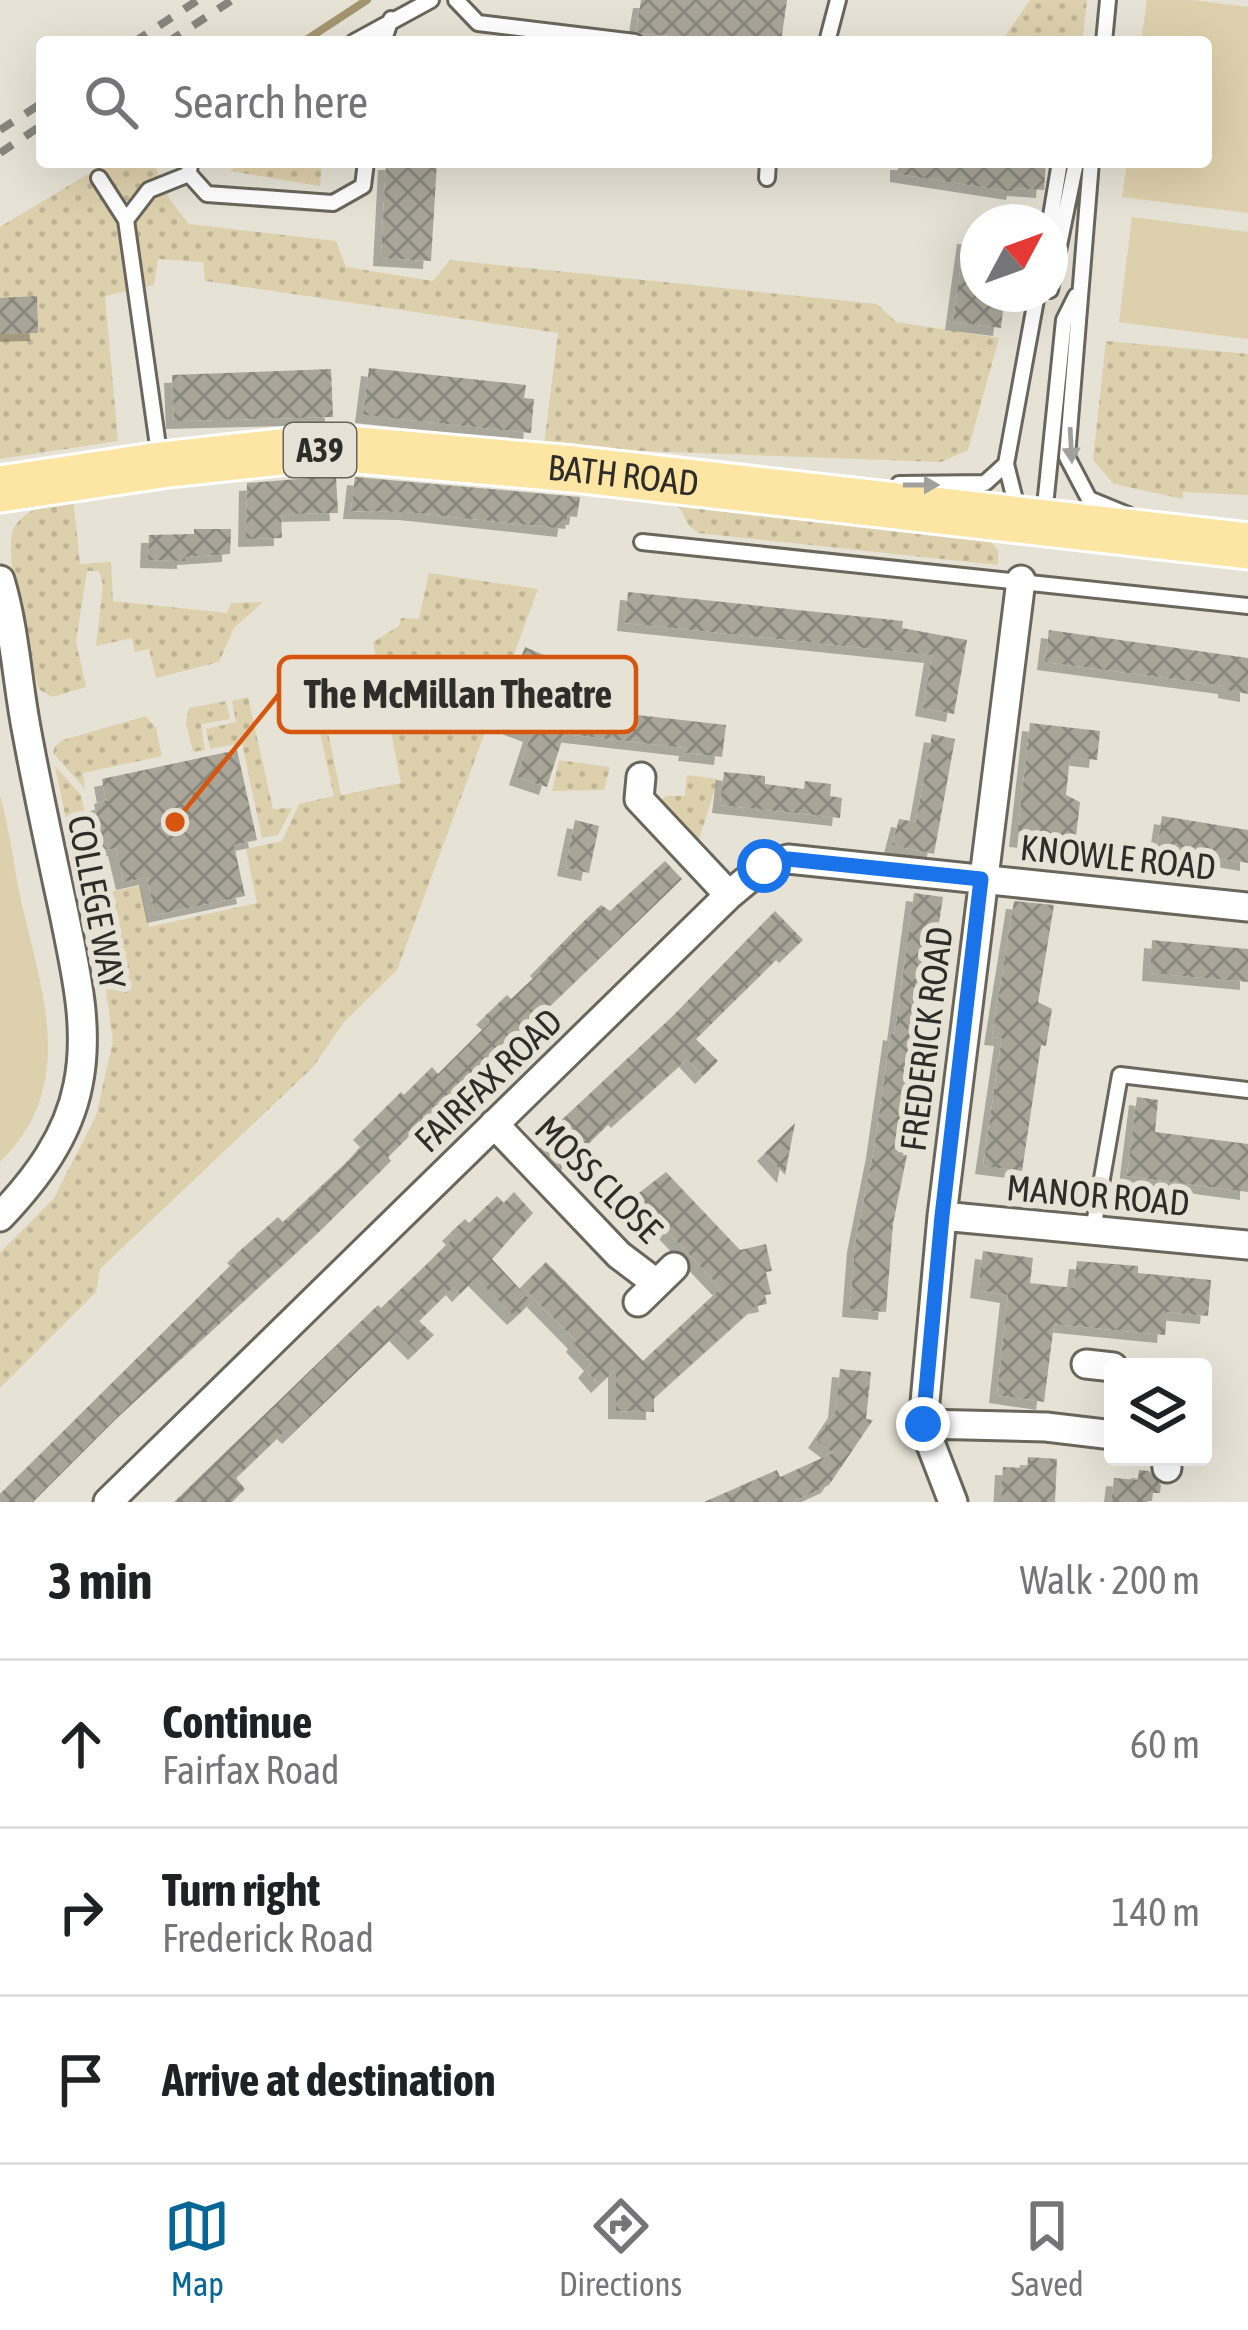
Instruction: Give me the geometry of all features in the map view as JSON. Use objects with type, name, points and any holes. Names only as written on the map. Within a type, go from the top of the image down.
[{"type":"main road","name":"BATH ROAD","points":[[0,488],[161,465],[347,449],[741,478],[1248,546]]},
{"type":"street","name":"COLLEGE WAY","points":[[0,580],[14,633],[8,663],[71,947],[84,1045],[78,1088],[58,1143],[0,1216]]},
{"type":"street","name":"FREDERICK ROAD","points":[[941,1498],[923,1424],[981,879],[1021,580]]},
{"type":"street","points":[[641,777],[639,799],[729,895]]},
{"type":"street","name":"FAIRFAX ROAD","points":[[108,1502],[764,866],[788,859],[981,879]]},
{"type":"street","name":"KNOWLE ROAD","points":[[981,879],[1248,907]]},
{"type":"street","name":"MOSS CLOSE","points":[[494,1124],[619,1255],[656,1284]]},
{"type":"street","name":"MANOR ROAD","points":[[942,1216],[1248,1245]]},
{"type":"street","points":[[923,1424],[1046,1427],[1104,1434]]},
{"type":"lane","points":[[364,36],[431,0]]},
{"type":"lane","points":[[456,0],[478,23],[585,36]]},
{"type":"lane","points":[[829,36],[838,0]]},
{"type":"lane","points":[[1105,36],[1108,0]]},
{"type":"lane","points":[[385,36],[391,19]]},
{"type":"lane","points":[[126,220],[149,190],[189,168],[207,194],[333,203],[363,186],[365,168]]},
{"type":"lane","points":[[1053,204],[1059,168]]},
{"type":"lane","points":[[1067,204],[1075,168]]},
{"type":"lane","points":[[1090,168],[1067,457],[1089,499],[1183,538]]},
{"type":"lane","points":[[99,178],[126,220],[161,465]]},
{"type":"lane","points":[[1034,312],[1006,464],[1017,508],[1040,521],[1064,320],[1079,292]]},
{"type":"lane","points":[[892,484],[985,483],[1006,464]]},
{"type":"lane","name":"BATH ROAD","points":[[642,542],[1248,606]]},
{"type":"lane","points":[[1093,1230],[1120,1075],[1248,1090]]},
{"type":"shaded area","points":[[1030,0],[1087,0],[1083,36],[1005,36]]},
{"type":"shaded area","points":[[1147,0],[1248,7],[1248,213],[1122,197],[1126,168],[1212,168],[1212,36],[1142,36]]},
{"type":"shaded area","points":[[98,168],[156,168],[170,200],[189,224],[336,241],[346,267],[433,281],[450,260],[877,304],[896,322],[999,338],[968,450],[941,462],[643,451],[543,454],[558,333],[205,281],[203,262],[158,259],[154,285],[105,296],[118,441],[0,459],[0,227]]},
{"type":"shaded area","points":[[234,168],[322,168],[320,186],[230,171]]},
{"type":"shaded area","points":[[1132,217],[1248,232],[1248,339],[1119,322]]},
{"type":"shaded area","points":[[1106,341],[1248,354],[1248,495],[1183,492],[1183,499],[1114,484],[1093,460]]},
{"type":"shaded area","points":[[647,495],[982,529],[998,551],[998,565],[698,533],[680,508]]},
{"type":"shaded area","points":[[73,497],[80,564],[111,562],[113,601],[227,613],[231,603],[263,602],[234,628],[219,662],[156,678],[149,649],[135,652],[132,638],[96,646],[103,585],[99,571],[87,571],[76,641],[86,687],[52,697],[40,690],[18,606],[11,539],[15,526],[27,514]]},
{"type":"shaded area","points":[[429,573],[538,589],[397,970],[344,1022],[313,1067],[100,1269],[96,1292],[0,1388],[0,1253],[54,1198],[96,1116],[113,1041],[100,947],[87,916],[102,865],[108,892],[140,886],[149,927],[257,903],[246,849],[282,841],[299,804],[334,796],[306,669],[332,664],[334,670],[316,675],[341,795],[401,783],[373,642],[399,626],[401,618],[419,619]]},
{"type":"shaded area","points":[[248,697],[273,809],[292,808],[278,835],[262,838],[242,743],[210,749],[206,729],[236,722],[232,701]]},
{"type":"shaded area","points":[[226,701],[230,719],[201,724],[205,750],[193,752],[186,723],[189,708]]},
{"type":"shaded area","points":[[146,716],[156,728],[162,756],[83,773],[85,789],[53,753],[63,740]]},
{"type":"shaded area","points":[[559,760],[610,767],[604,790],[552,791]]},
{"type":"shaded area","points":[[55,766],[81,795],[95,862],[83,901]]},
{"type":"shaded area","points":[[687,775],[718,779],[696,849],[660,802],[666,796],[685,796]]},
{"type":"shaded area","points":[[0,795],[48,1039],[39,1103],[24,1133],[0,1162]]},
{"type":"building","points":[[641,0],[787,0],[782,36],[636,31]]},
{"type":"building","points":[[386,168],[437,168],[431,261],[381,258]]},
{"type":"building","points":[[898,168],[1046,168],[1044,190],[1015,188],[1014,192],[898,174]]},
{"type":"building","points":[[960,272],[960,312],[1003,312],[1001,328],[953,322]]},
{"type":"building","points":[[37,296],[38,333],[0,334],[0,298]]},
{"type":"building","points":[[369,368],[526,385],[524,398],[534,399],[531,433],[363,415]]},
{"type":"building","points":[[331,369],[333,417],[174,421],[172,375]]},
{"type":"building","points":[[336,476],[338,513],[281,514],[282,538],[246,539],[247,483]]},
{"type":"building","points":[[355,477],[580,497],[577,517],[567,516],[565,529],[407,512],[351,511]]},
{"type":"building","points":[[194,529],[231,529],[230,554],[185,557],[185,561],[148,560],[149,535],[194,534]]},
{"type":"building","points":[[628,592],[903,621],[902,628],[967,640],[954,714],[923,708],[932,655],[625,623]]},
{"type":"building","points":[[1049,630],[1248,658],[1248,694],[1226,690],[1226,686],[1045,662]]},
{"type":"building","points":[[525,647],[553,659],[551,664],[586,677],[575,708],[726,725],[722,757],[686,753],[687,748],[564,734],[547,787],[517,777],[531,734],[497,721]]},
{"type":"building","points":[[1030,723],[1100,731],[1097,760],[1070,757],[1066,795],[1080,802],[1075,845],[1017,839]]},
{"type":"building","points":[[932,734],[955,739],[934,854],[892,845],[899,819],[916,822]]},
{"type":"building","points":[[237,750],[257,840],[234,845],[245,896],[155,915],[147,877],[124,882],[116,848],[104,850],[94,804],[106,801],[102,779]]},
{"type":"building","points":[[724,772],[765,776],[765,784],[804,789],[805,781],[831,784],[830,796],[842,798],[840,818],[720,805]]},
{"type":"building","points":[[1162,816],[1248,830],[1248,863],[1157,848]]},
{"type":"building","points":[[575,820],[599,826],[589,873],[565,868]]},
{"type":"building","points":[[665,861],[682,879],[518,1037],[514,1033],[323,1228],[33,1502],[0,1502],[0,1494],[238,1258],[235,1255],[278,1217],[283,1222],[350,1159],[368,1139],[361,1132],[401,1092],[404,1095],[432,1067],[438,1074],[490,1022],[484,1017],[541,971],[538,968],[601,905],[610,911]]},
{"type":"building","points":[[914,893],[943,897],[893,1224],[886,1312],[850,1309],[855,1244],[891,1032],[895,1033]]},
{"type":"building","points":[[1014,901],[1054,905],[1038,1002],[1052,1009],[1046,1046],[1041,1045],[1022,1171],[983,1166],[1002,1038],[992,1037]]},
{"type":"building","points":[[775,911],[803,940],[787,955],[784,952],[696,1039],[718,1061],[703,1076],[687,1059],[562,1169],[541,1147],[557,1131],[553,1128],[675,1014]]},
{"type":"building","points":[[1152,940],[1248,949],[1248,982],[1150,973]]},
{"type":"building","points":[[1137,1097],[1158,1100],[1155,1132],[1248,1144],[1248,1192],[1127,1176]]},
{"type":"building","points":[[795,1123],[785,1175],[765,1153]]},
{"type":"building","points":[[666,1172],[740,1250],[766,1244],[771,1294],[765,1295],[767,1304],[756,1306],[654,1398],[654,1412],[616,1411],[616,1369],[599,1385],[586,1370],[592,1363],[576,1341],[522,1286],[546,1262],[643,1361],[721,1288],[649,1212],[645,1215],[630,1200]]},
{"type":"building","points":[[514,1192],[533,1213],[492,1259],[532,1302],[515,1317],[476,1278],[460,1294],[454,1287],[419,1321],[434,1335],[416,1352],[397,1333],[290,1436],[285,1431],[236,1478],[245,1489],[232,1502],[174,1502],[378,1305],[381,1308],[427,1264],[465,1219],[469,1223],[497,1196],[504,1203]]},
{"type":"building","points":[[983,1251],[1033,1258],[1030,1283],[1074,1288],[1077,1261],[1138,1266],[1138,1273],[1211,1280],[1208,1316],[1167,1312],[1165,1335],[1054,1324],[1044,1402],[997,1395],[1008,1295],[978,1290]]},
{"type":"building","points":[[840,1369],[871,1372],[866,1419],[873,1420],[829,1485],[792,1502],[704,1502],[777,1470],[780,1477],[833,1453],[816,1440],[836,1410]]},
{"type":"building","points":[[1028,1457],[1057,1459],[1055,1502],[1001,1502],[1003,1467],[1027,1468]]},
{"type":"building","points":[[1139,1470],[1149,1471],[1161,1485],[1160,1493],[1148,1493],[1148,1502],[1111,1502],[1114,1478],[1138,1480]]},
{"type":"waterway","points":[[312,36],[367,0]]},
{"type":"railway","points":[[143,36],[198,0]]},
{"type":"railway","points":[[177,36],[232,0]]},
{"type":"railway","points":[[0,130],[36,107]]},
{"type":"railway","points":[[0,153],[36,129]]},
{"type":"place","name":"The McMillan Theatre","points":[[175,822]]},
{"type":"route","points":[[764,866],[788,859],[981,879],[923,1424]]}]
